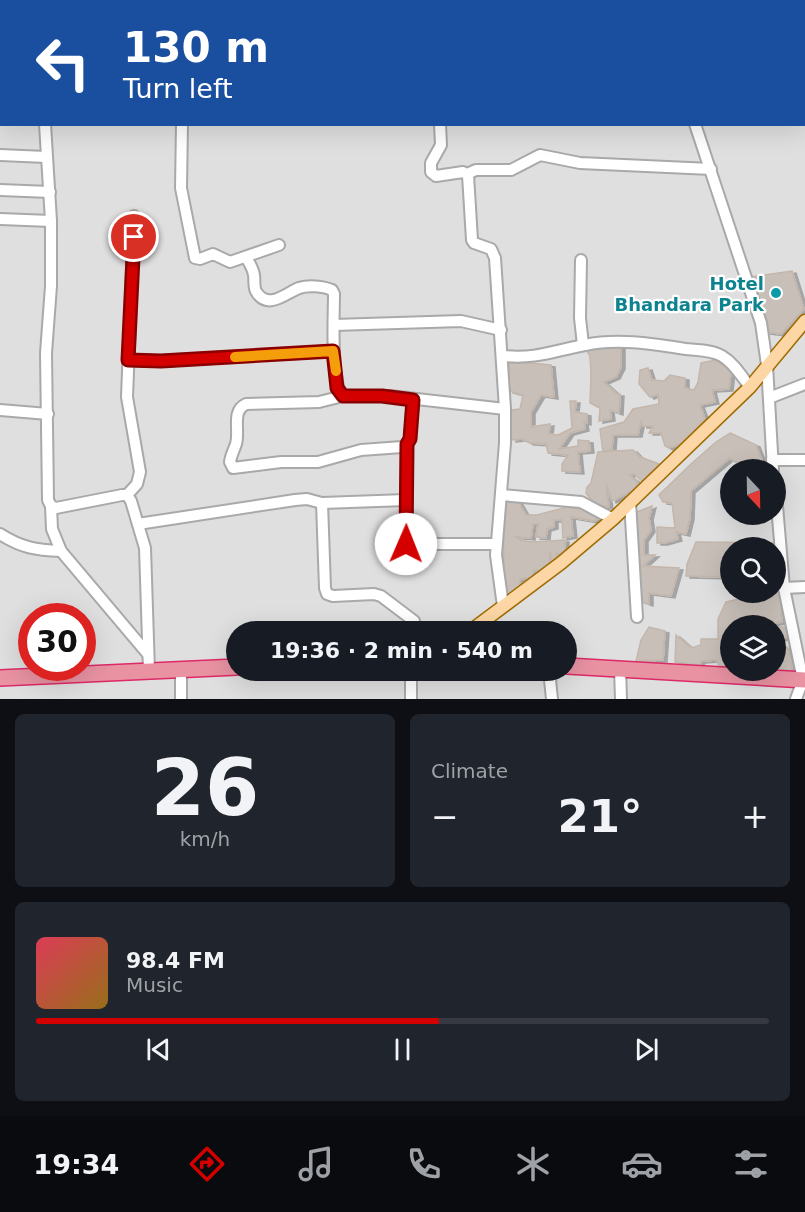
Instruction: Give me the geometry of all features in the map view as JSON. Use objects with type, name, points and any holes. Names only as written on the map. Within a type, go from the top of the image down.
[{"type":"highway","points":[[577,666],[804,680]]},
{"type":"highway","points":[[0,678],[226,667]]},
{"type":"main road","points":[[484,621],[561,563],[613,519],[750,387],[805,321]]},
{"type":"street","points":[[45,126],[51,221],[51,286],[46,353],[48,500],[51,506],[52,529],[61,551],[147,653]]},
{"type":"street","points":[[182,126],[182,188],[195,258],[200,259],[213,254],[230,262],[279,245]]},
{"type":"street","points":[[440,126],[441,145],[430,166],[432,173],[436,176],[459,172],[467,174],[476,170],[511,170],[540,155],[580,163],[711,169]]},
{"type":"street","points":[[696,126],[761,323],[767,365],[773,459]]},
{"type":"street","points":[[0,154],[46,157]]},
{"type":"street","points":[[467,174],[470,182],[471,237],[474,243],[489,248],[494,254],[501,330],[505,410],[496,566],[503,606]]},
{"type":"street","points":[[0,190],[50,192]]},
{"type":"street","points":[[51,506],[57,508],[127,495],[137,484],[140,472],[127,397],[134,216]]},
{"type":"street","points":[[0,219],[51,221]]},
{"type":"street","points":[[246,257],[254,274],[255,289],[264,299],[279,299],[300,288],[307,287],[332,290],[334,294],[333,351],[337,388],[343,396]]},
{"type":"street","points":[[581,260],[580,318],[583,345]]},
{"type":"street","points":[[334,325],[461,321],[501,330]]},
{"type":"street","points":[[503,356],[537,357],[583,345],[622,342],[709,352],[728,360],[750,387]]},
{"type":"street","points":[[128,360],[161,361],[333,351]]},
{"type":"street","points":[[769,398],[805,384]]},
{"type":"street","points":[[407,444],[402,447],[361,450],[318,462],[281,462],[233,468],[230,462],[236,444],[237,412],[240,406],[246,404],[319,402],[343,396],[382,396],[505,410]]},
{"type":"street","points":[[413,400],[410,439],[407,444],[406,544],[496,544]]},
{"type":"street","points":[[0,410],[48,414]]},
{"type":"street","points":[[786,463],[805,460]]},
{"type":"street","points":[[127,495],[131,501],[145,548],[149,671]]},
{"type":"street","points":[[501,495],[581,502],[613,519]]},
{"type":"street","points":[[138,524],[295,500],[307,499],[322,503],[406,500]]},
{"type":"street","points":[[630,502],[637,617]]},
{"type":"street","points":[[322,503],[327,594],[381,596],[414,621]]},
{"type":"street","points":[[0,534],[23,547],[61,551]]},
{"type":"street","points":[[786,588],[805,587]]},
{"type":"street","points":[[786,597],[804,680],[796,699]]},
{"type":"street","points":[[620,668],[621,699]]},
{"type":"street","points":[[181,669],[181,699]]},
{"type":"street","points":[[411,681],[411,699]]},
{"type":"street","points":[[550,681],[552,699]]},
{"type":"shaded area","points":[[0,126],[805,126],[805,699],[0,699]]},
{"type":"building","name":"Hotel Bhandara Park","points":[[792,271],[804,309],[781,334],[766,332],[749,277]]},
{"type":"building","points":[[621,346],[621,367],[616,377],[604,382],[620,394],[619,413],[610,410],[611,419],[599,421],[600,408],[590,403],[590,356],[585,348]]},
{"type":"building","points":[[716,360],[731,371],[729,389],[712,390],[715,402],[700,405],[705,419],[681,444],[669,448],[665,446],[661,433],[649,433],[653,426],[643,426],[641,421],[638,435],[613,435],[612,449],[603,452],[600,429],[624,422],[633,409],[659,404],[658,394],[650,397],[639,384],[640,370],[648,368],[652,380],[664,381],[670,375],[685,378],[685,388],[694,390],[698,382],[701,363]]},
{"type":"building","points":[[509,361],[551,365],[554,397],[541,395],[531,412],[531,427],[550,424],[549,434],[558,435],[572,428],[570,401],[576,401],[575,412],[587,414],[587,423],[584,422],[585,429],[570,433],[559,449],[578,446],[578,440],[589,441],[590,451],[578,452],[580,472],[562,471],[562,464],[568,455],[548,453],[546,444],[530,443],[522,439],[512,440],[510,421],[512,410],[520,409],[523,395],[509,391]]},
{"type":"building","points":[[730,433],[756,445],[761,459],[720,459],[720,466],[691,491],[690,518],[686,534],[676,532],[678,539],[657,543],[657,527],[675,528],[672,503],[663,502],[659,495],[716,442]]},
{"type":"building","points":[[633,450],[640,457],[659,464],[652,475],[643,482],[634,474],[629,475],[638,482],[635,490],[612,501],[606,483],[609,507],[595,505],[586,493],[591,483],[598,452]]},
{"type":"building","points":[[507,500],[519,503],[526,515],[537,515],[567,507],[587,510],[602,517],[594,521],[571,517],[573,536],[563,538],[562,520],[554,520],[554,527],[547,529],[546,538],[536,537],[538,524],[533,524],[531,538],[516,537],[531,542],[565,540],[565,551],[561,556],[557,553],[556,560],[552,561],[550,552],[549,569],[543,572],[534,570],[532,577],[520,579],[520,589],[508,597],[504,572],[503,517]]},
{"type":"building","points":[[652,506],[649,518],[651,530],[644,540],[644,555],[655,555],[643,566],[679,568],[671,596],[649,593],[649,604],[640,601],[634,513]]},
{"type":"building","points":[[696,542],[720,542],[720,577],[686,576],[687,564]]},
{"type":"building","points":[[726,603],[781,603],[782,615],[720,615],[720,666],[716,660],[701,661],[700,665],[675,662],[676,635],[691,648],[701,645],[701,639],[718,639],[718,619]]},
{"type":"building","points":[[649,627],[665,631],[663,660],[636,661],[641,640]]},
{"type":"building","points":[[786,627],[793,627],[786,638]]},
{"type":"building","points":[[786,647],[791,659],[792,672],[786,671]]},
{"type":"slow traffic","points":[[235,357],[333,351],[336,371]]},
{"type":"place","name":"Hotel Bhandara Park","points":[[776,293]]},
{"type":"route","points":[[134,237],[128,360],[161,361],[333,351],[337,388],[343,396],[348,398],[390,396],[413,400],[410,439],[407,444],[406,544]]}]
